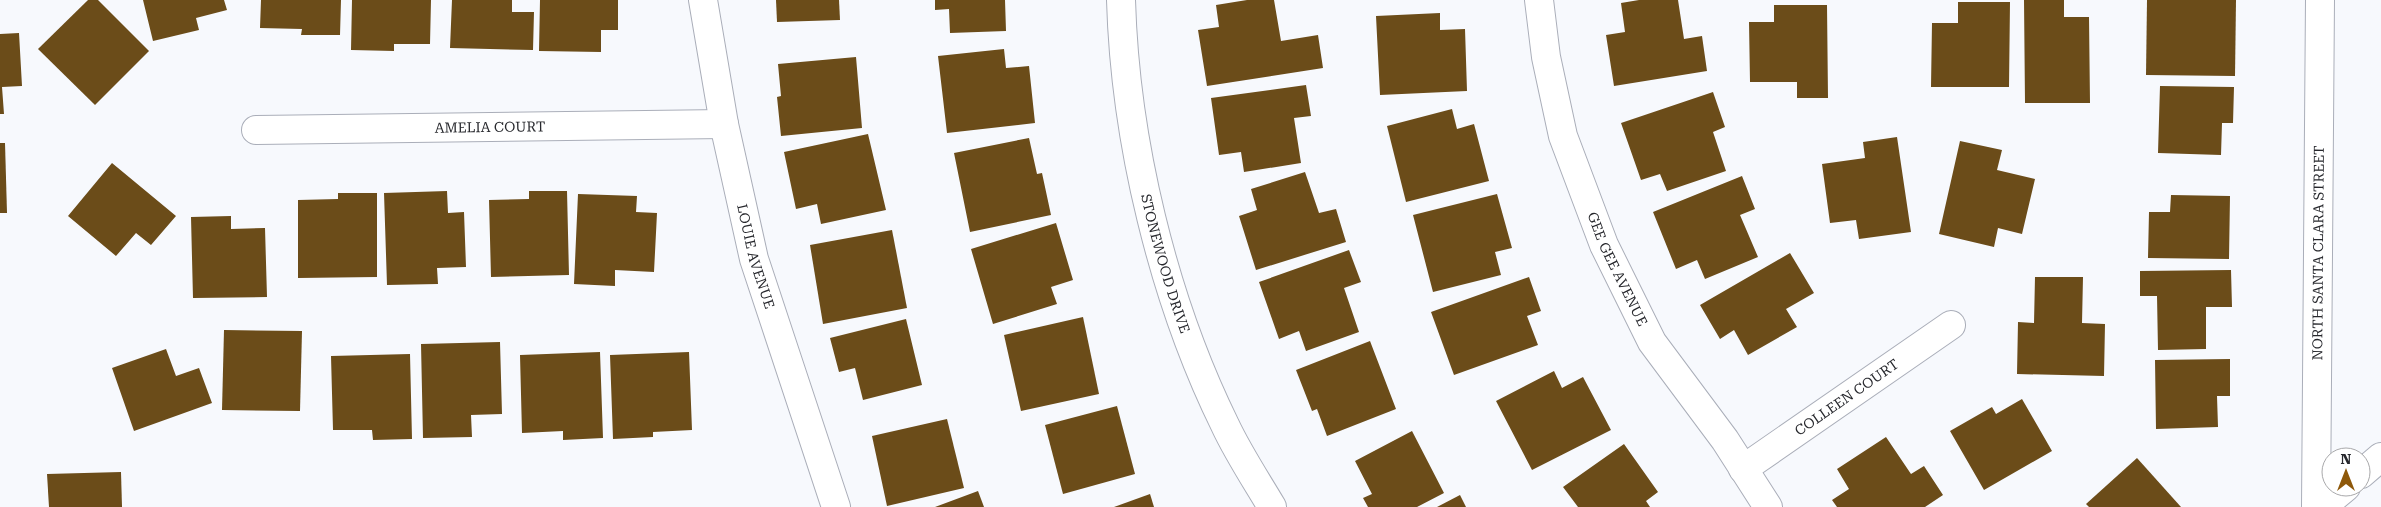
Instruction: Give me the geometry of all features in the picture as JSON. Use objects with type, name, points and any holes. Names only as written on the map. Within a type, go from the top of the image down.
[{"type":"street","name":"LOUIE AVENUE","points":[[703,0],[724,124],[754,259],[836,507]]},
{"type":"street","name":"STONEWOOD DRIVE","points":[[1122,0],[1134,138],[1165,268],[1181,321],[1225,425],[1272,507]]},
{"type":"street","name":"GEE GEE AVENUE","points":[[1539,0],[1546,58],[1563,136],[1604,245],[1652,342],[1768,507]]},
{"type":"street","name":"NORTH SANTA CLARA STREET","points":[[2316,507],[2320,0]]},
{"type":"street","name":"AMELIA COURT","points":[[256,130],[724,124]]},
{"type":"street","name":"COLLEEN COURT","points":[[1743,469],[1951,325]]},
{"type":"street","points":[[2371,466],[2381,457]]},
{"type":"street","points":[[2322,507],[2334,497]]},
{"type":"building","points":[[88,0],[98,0],[149,51],[95,105],[38,49]]},
{"type":"building","points":[[143,0],[224,0],[227,10],[196,18],[199,30],[153,41]]},
{"type":"building","points":[[261,0],[341,0],[340,35],[301,35],[302,29],[260,28]]},
{"type":"building","points":[[352,0],[431,0],[430,44],[394,44],[394,51],[351,50]]},
{"type":"building","points":[[452,0],[512,0],[512,12],[534,12],[533,50],[450,48]]},
{"type":"building","points":[[540,0],[618,0],[618,30],[601,30],[601,52],[539,51]]},
{"type":"building","points":[[776,0],[839,0],[840,20],[777,22]]},
{"type":"building","points":[[935,0],[1005,0],[1006,31],[950,33],[949,9],[935,10]]},
{"type":"building","points":[[1247,0],[1274,0],[1281,41],[1318,35],[1323,68],[1207,86],[1198,30],[1219,27],[1216,5]]},
{"type":"building","points":[[1639,0],[1678,0],[1684,39],[1702,36],[1707,71],[1614,86],[1606,35],[1625,32],[1621,3]]},
{"type":"building","points":[[2024,0],[2064,0],[2064,17],[2089,17],[2090,103],[2025,103]]},
{"type":"building","points":[[2147,0],[2236,0],[2235,76],[2146,75]]},
{"type":"building","points":[[1958,2],[2010,2],[2009,87],[1931,87],[1932,23],[1958,23]]},
{"type":"building","points":[[1774,5],[1827,5],[1828,98],[1797,98],[1797,82],[1750,82],[1749,22],[1774,22]]},
{"type":"building","points":[[1440,13],[1440,30],[1465,29],[1467,91],[1380,95],[1376,16]]},
{"type":"building","points":[[19,33],[22,86],[2,87],[4,114],[0,114],[0,34]]},
{"type":"building","points":[[1004,49],[1006,68],[1029,66],[1035,123],[947,133],[938,56]]},
{"type":"building","points":[[856,57],[862,128],[781,136],[777,97],[781,96],[778,64]]},
{"type":"building","points":[[1306,85],[1311,116],[1294,118],[1301,163],[1244,172],[1241,152],[1219,155],[1211,98]]},
{"type":"building","points":[[2160,86],[2234,87],[2233,123],[2222,123],[2221,155],[2158,153]]},
{"type":"building","points":[[1713,92],[1725,127],[1713,132],[1726,171],[1667,191],[1660,174],[1641,180],[1621,123]]},
{"type":"building","points":[[1452,109],[1457,129],[1474,124],[1489,181],[1406,202],[1387,126]]},
{"type":"building","points":[[868,134],[886,210],[821,224],[817,204],[796,209],[784,152]]},
{"type":"building","points":[[1897,137],[1911,232],[1859,239],[1856,220],[1830,223],[1822,164],[1865,158],[1863,142]]},
{"type":"building","points":[[1029,138],[1037,174],[1042,173],[1051,215],[970,232],[954,153]]},
{"type":"building","points":[[1960,141],[2002,150],[1997,170],[2035,179],[2022,234],[1998,228],[1994,247],[1939,234]]},
{"type":"building","points":[[0,143],[5,143],[7,213],[0,213]]},
{"type":"building","points":[[112,163],[176,216],[151,245],[136,233],[116,256],[68,216]]},
{"type":"building","points":[[1305,172],[1319,213],[1336,209],[1346,242],[1256,270],[1239,216],[1257,210],[1251,189]]},
{"type":"building","points":[[1742,176],[1755,209],[1740,215],[1758,257],[1705,279],[1697,260],[1676,269],[1653,212]]},
{"type":"building","points":[[447,191],[448,213],[464,212],[466,267],[437,268],[438,284],[387,285],[384,193]]},
{"type":"building","points":[[529,191],[567,191],[569,275],[491,277],[489,200],[529,199]]},
{"type":"building","points":[[338,193],[377,193],[377,277],[298,278],[298,200],[338,199]]},
{"type":"building","points":[[578,194],[637,196],[636,212],[657,213],[654,272],[615,270],[615,286],[574,284]]},
{"type":"building","points":[[1497,194],[1512,248],[1495,252],[1501,275],[1433,292],[1413,215]]},
{"type":"building","points":[[2171,195],[2230,196],[2229,259],[2148,258],[2149,212],[2170,212]]},
{"type":"building","points":[[231,216],[231,229],[265,228],[267,297],[193,298],[191,217]]},
{"type":"building","points":[[1056,223],[1073,280],[1051,287],[1057,304],[993,324],[971,249]]},
{"type":"building","points":[[892,230],[907,308],[823,324],[810,245]]},
{"type":"building","points":[[1349,250],[1361,282],[1344,288],[1359,332],[1306,351],[1299,331],[1279,339],[1259,282]]},
{"type":"building","points":[[1790,253],[1814,293],[1786,309],[1797,327],[1748,355],[1734,330],[1720,339],[1700,305]]},
{"type":"building","points":[[2231,270],[2232,307],[2206,307],[2206,349],[2158,350],[2157,296],[2140,296],[2140,271]]},
{"type":"building","points":[[1529,277],[1541,311],[1527,316],[1538,345],[1454,375],[1431,312]]},
{"type":"building","points":[[2035,277],[2083,277],[2082,323],[2105,324],[2104,376],[2017,374],[2018,322],[2034,323]]},
{"type":"building","points":[[1083,317],[1099,394],[1021,411],[1004,335]]},
{"type":"building","points":[[906,319],[922,385],[863,400],[855,368],[839,372],[830,338]]},
{"type":"building","points":[[224,330],[302,331],[300,411],[222,410]]},
{"type":"building","points":[[1370,341],[1396,409],[1327,436],[1317,409],[1312,411],[1296,370]]},
{"type":"building","points":[[500,342],[502,414],[471,415],[472,437],[423,438],[421,344]]},
{"type":"building","points":[[166,349],[176,376],[199,368],[212,403],[134,431],[112,368]]},
{"type":"building","points":[[600,352],[603,438],[563,440],[563,431],[522,433],[520,355]]},
{"type":"building","points":[[689,352],[692,430],[653,432],[653,437],[613,439],[610,355]]},
{"type":"building","points":[[410,354],[412,439],[373,440],[372,430],[333,430],[331,356]]},
{"type":"building","points":[[2230,359],[2230,396],[2217,396],[2218,427],[2156,429],[2155,360]]},
{"type":"building","points":[[1554,371],[1562,388],[1583,377],[1611,430],[1532,470],[1496,401]]},
{"type":"building","points":[[2022,399],[2052,451],[1984,490],[1950,431],[1992,407],[1996,414]]},
{"type":"building","points":[[1117,406],[1135,474],[1063,494],[1045,425]]},
{"type":"building","points":[[947,419],[964,488],[887,506],[872,436]]},
{"type":"building","points":[[1412,431],[1444,493],[1417,507],[1368,507],[1363,498],[1372,494],[1355,461]]},
{"type":"building","points":[[1886,437],[1911,474],[1924,466],[1943,495],[1925,507],[1837,507],[1832,500],[1849,489],[1837,469]]},
{"type":"building","points":[[1624,444],[1658,492],[1646,501],[1650,507],[1578,507],[1563,487]]},
{"type":"building","points":[[2137,458],[2181,507],[2089,507],[2086,504]]},
{"type":"building","points":[[121,472],[122,507],[49,507],[47,474]]},
{"type":"building","points":[[978,491],[984,507],[935,507]]},
{"type":"building","points":[[1150,494],[1154,507],[1114,507]]},
{"type":"building","points":[[1460,495],[1466,507],[1437,507]]}]
